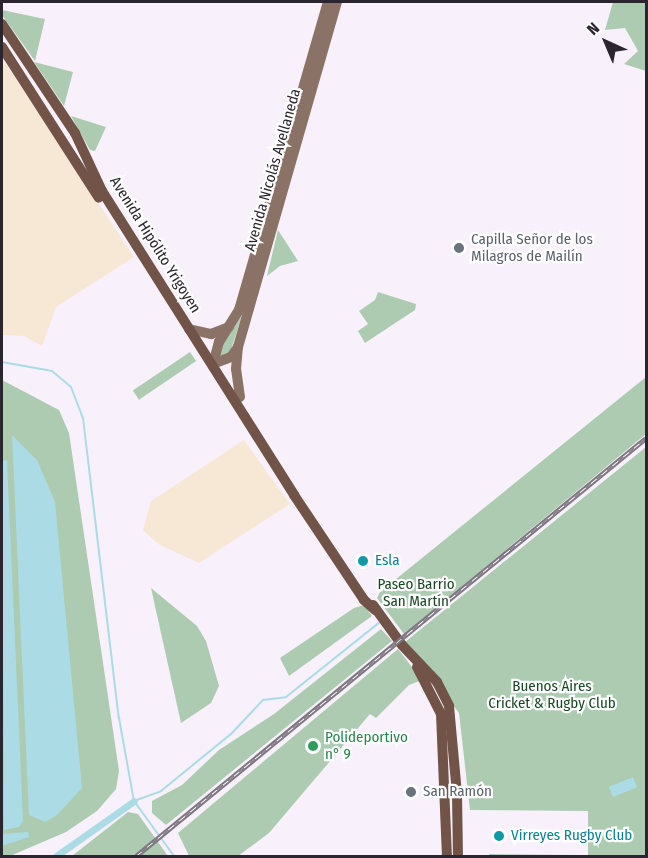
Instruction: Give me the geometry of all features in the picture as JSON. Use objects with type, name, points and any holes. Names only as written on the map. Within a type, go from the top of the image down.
[{"type":"main road","name":"Avenida Nicolás Avellaneda","points":[[213,364],[219,342],[232,326],[328,2]]},
{"type":"main road","name":"Avenida Nicolás Avellaneda","points":[[240,397],[236,369],[238,347],[337,2]]},
{"type":"main road","name":"Avenida Hipólito Yrigoyen","points":[[2,24],[75,133],[102,191],[301,506],[364,600],[375,610]]},
{"type":"main road","name":"Avenida Hipólito Yrigoyen","points":[[2,47],[180,322],[189,328]]},
{"type":"main road","points":[[21,75],[31,68]]},
{"type":"main road","points":[[189,328],[211,334],[232,326]]},
{"type":"main road","points":[[213,364],[231,357],[238,347]]},
{"type":"main road","name":"Avenida Hipólito Yrigoyen","points":[[213,364],[240,397],[375,610],[411,656],[437,682],[448,706],[457,794],[458,856]]},
{"type":"main road","name":"Avenida Hipólito Yrigoyen","points":[[411,656],[441,714],[447,856]]},
{"type":"shaded area","points":[[2,58],[134,257],[56,307],[42,346],[24,336],[2,335]]},
{"type":"shaded area","points":[[244,440],[290,504],[199,563],[158,544],[143,530],[151,501]]},
{"type":"green space","points":[[613,2],[646,2],[646,71],[624,64],[638,51],[625,28],[605,30]]},
{"type":"green space","points":[[2,10],[45,19],[35,61],[2,15]]},
{"type":"green space","points":[[34,62],[73,72],[64,106]]},
{"type":"green space","points":[[71,116],[106,127],[95,151],[90,150]]},
{"type":"green space","points":[[278,230],[298,261],[280,266],[267,276]]},
{"type":"green space","points":[[378,292],[416,304],[415,310],[365,343],[358,331],[368,324],[359,311],[375,300]]},
{"type":"green space","points":[[242,315],[230,353],[217,359],[219,350]]},
{"type":"green space","points":[[190,352],[196,361],[139,400],[133,391]]},
{"type":"green space","name":"Paseo Barrio San Martín","points":[[646,377],[646,434],[404,634],[377,598],[380,592]]},
{"type":"green space","points":[[2,380],[59,410],[69,433],[119,771],[116,789],[97,811],[66,832],[10,856],[2,856]]},
{"type":"green space","name":"Buenos Aires Cricket & Rugby Club","points":[[646,447],[646,856],[588,856],[588,811],[470,810],[459,713],[405,642]]},
{"type":"green space","points":[[151,588],[197,626],[206,641],[219,686],[211,703],[181,723]]},
{"type":"green space","points":[[364,605],[372,616],[289,676],[280,658],[354,608]]},
{"type":"green space","points":[[381,629],[392,641],[166,825],[152,813],[152,801],[182,785],[219,750],[274,714]]},
{"type":"green space","points":[[398,649],[422,680],[409,685],[376,718],[370,714],[269,833],[238,856],[189,856],[178,833]]},
{"type":"green space","points":[[128,812],[138,814],[168,856],[72,856]]},
{"type":"green space","points":[[489,854],[580,855],[580,856],[489,856]]},
{"type":"water","points":[[12,435],[37,460],[55,502],[82,788],[56,816],[45,822],[29,815]]},
{"type":"water","points":[[7,460],[23,821],[19,827],[4,830],[2,461]]},
{"type":"water","points":[[633,777],[637,787],[613,797],[609,787]]},
{"type":"water","points":[[28,832],[29,837],[2,846],[2,834]]},
{"type":"waterway","points":[[2,362],[52,371],[71,387],[83,418],[119,718],[134,801],[174,856]]},
{"type":"waterway","points":[[134,801],[161,791],[231,734],[263,700],[286,697],[380,622]]},
{"type":"waterway","points":[[56,856],[134,801]]},
{"type":"railway","points":[[136,856],[646,438]]},
{"type":"place","name":"Capilla Señor de los Milagros de Mailín","points":[[459,248]]},
{"type":"place","name":"Esla","points":[[363,561]]},
{"type":"place","name":"Polideportivo n° 9","points":[[313,746]]},
{"type":"place","name":"San Ramón","points":[[411,792]]},
{"type":"place","name":"Virreyes Rugby Club","points":[[499,836]]}]
